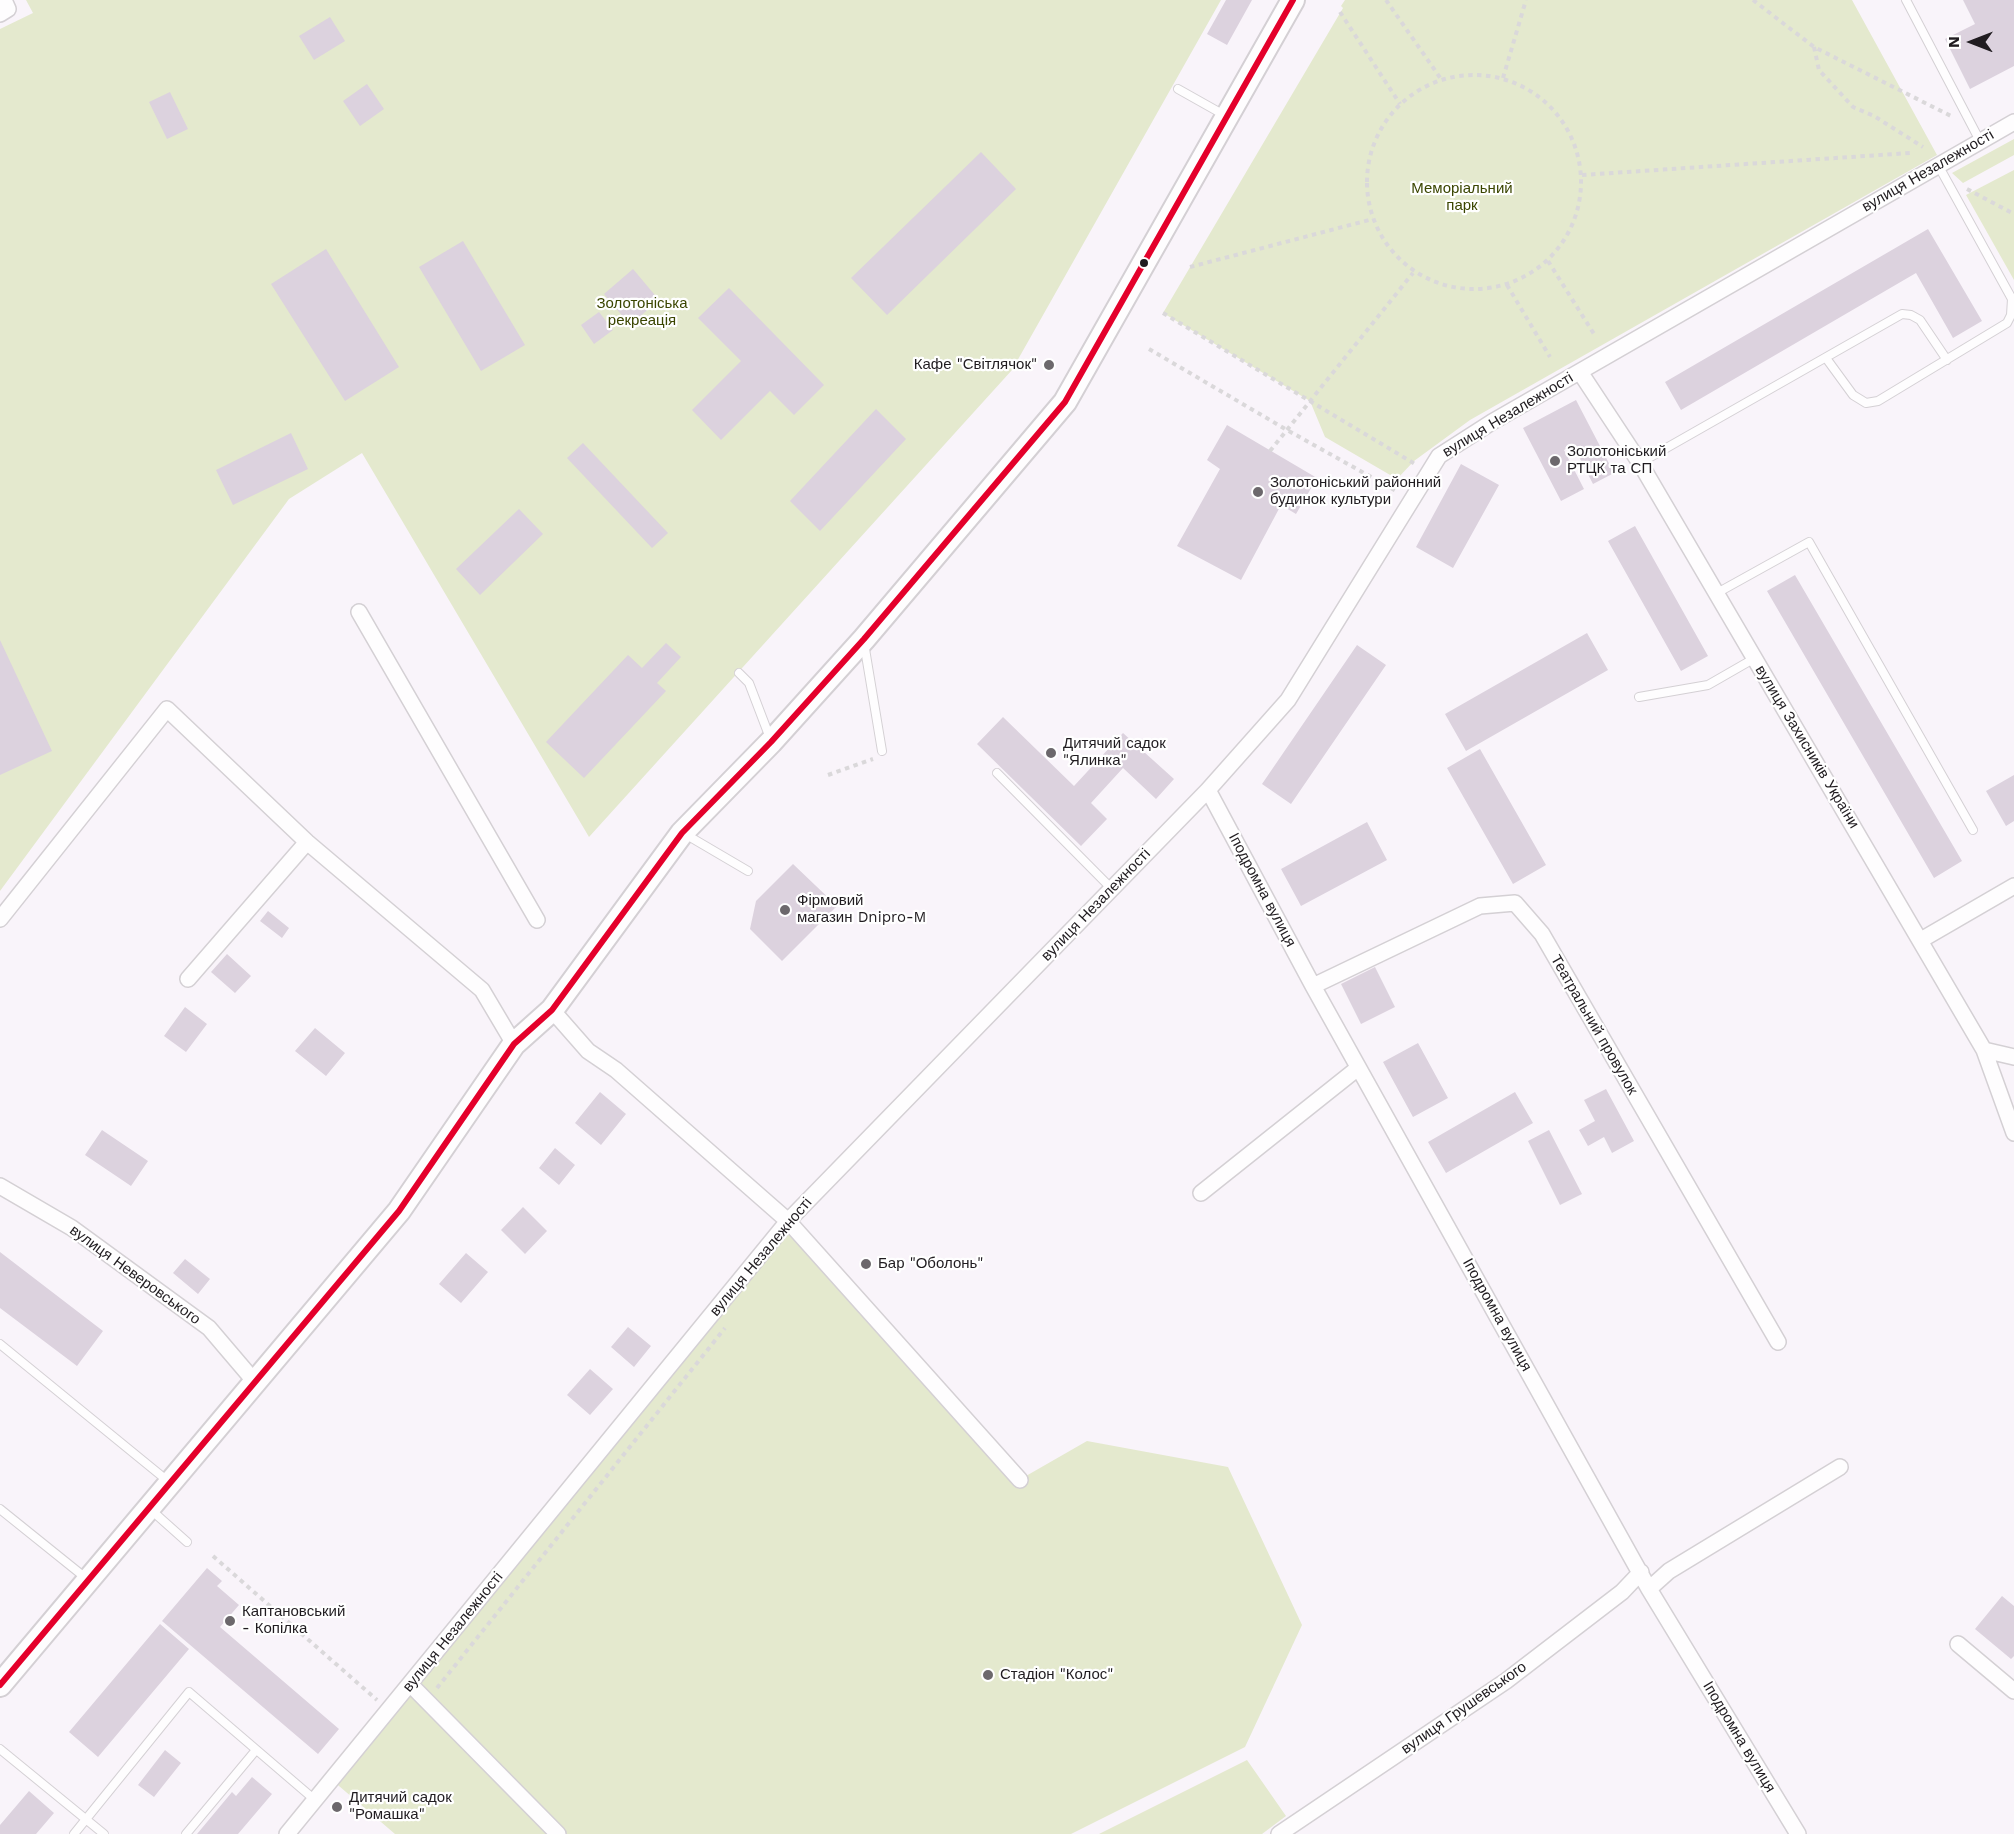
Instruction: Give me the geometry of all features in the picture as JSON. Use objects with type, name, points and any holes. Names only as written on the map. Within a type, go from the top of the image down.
[{"type":"main road","points":[[0,1685],[399,1211],[514,1044],[552,1010],[682,832],[771,742],[864,639],[1065,402],[1293,0]]},
{"type":"street","points":[[0,14],[8,9],[4,0]]},
{"type":"street","name":"вулиця Незалежності","points":[[287,1834],[788,1221],[1208,790],[1288,700],[1439,456],[1492,422],[2014,122]]},
{"type":"street","name":"вулиця Захисників України","points":[[1580,372],[1640,463],[1984,1050],[2014,1132]]},
{"type":"street","points":[[359,612],[537,920]]},
{"type":"street","points":[[0,919],[167,709],[307,842],[482,990],[514,1044]]},
{"type":"street","name":"Іподромна вулиця","points":[[1208,790],[1358,1068],[1649,1589],[1798,1834]]},
{"type":"street","points":[[188,979],[307,842]]},
{"type":"street","points":[[1921,940],[2014,886]]},
{"type":"street","name":"Театральний провулок","points":[[1313,986],[1480,906],[1515,903],[1542,934],[1778,1342]]},
{"type":"street","points":[[552,1010],[588,1051],[616,1070],[788,1221],[1020,1480]]},
{"type":"street","points":[[1984,1050],[2014,1057]]},
{"type":"street","points":[[1202,1193],[1358,1068]]},
{"type":"street","name":"вулиця Неверовського","points":[[0,1186],[72,1228],[209,1328],[255,1382]]},
{"type":"street","points":[[1649,1589],[1669,1571],[1840,1467]]},
{"type":"street","name":"вулиця Грушевського","points":[[1287,1832],[1506,1681],[1622,1592],[1641,1572]]},
{"type":"street","points":[[1958,1644],[2014,1691]]},
{"type":"street","points":[[410,1684],[558,1834]]},
{"type":"lane","points":[[1906,0],[1980,141]]},
{"type":"lane","points":[[1178,89],[1227,117]]},
{"type":"lane","points":[[1826,358],[1853,395],[1866,403],[1878,401],[2007,323],[2011,315],[2012,299],[1938,165]]},
{"type":"lane","points":[[1640,463],[1902,314],[1911,315],[1920,320],[1947,360]]},
{"type":"lane","points":[[1717,593],[1809,542],[1973,830]]},
{"type":"lane","points":[[864,639],[879,755]]},
{"type":"lane","points":[[1639,697],[1708,685],[1755,658]]},
{"type":"lane","points":[[740,673],[748,683],[771,742]]},
{"type":"lane","points":[[997,773],[1112,889]]},
{"type":"lane","points":[[682,832],[748,871]]},
{"type":"lane","points":[[0,1344],[118,1438],[170,1483]]},
{"type":"lane","points":[[149,1508],[187,1542]]},
{"type":"lane","points":[[0,1509],[89,1580]]},
{"type":"lane","points":[[74,1834],[189,1692],[315,1800]]},
{"type":"lane","points":[[0,1749],[104,1834]]},
{"type":"lane","points":[[186,1834],[256,1750]]},
{"type":"path","points":[[1386,0],[1441,79]]},
{"type":"path","points":[[1503,78],[1526,0]]},
{"type":"path","points":[[1753,0],[1814,47],[1972,127]]},
{"type":"path","points":[[1340,12],[1400,104]]},
{"type":"path","points":[[1814,47],[1819,70],[1853,107],[1874,116],[1923,147]]},
{"type":"path","points":[[1472,74],[1503,78],[1533,92],[1558,114],[1574,143],[1582,175],[1579,206],[1568,236],[1548,261],[1529,275],[1507,285],[1479,290],[1450,287],[1413,273],[1384,241],[1373,219],[1367,188],[1369,157],[1380,128],[1400,104],[1419,89],[1441,79],[1472,74]]},
{"type":"path","points":[[1582,175],[1910,153]]},
{"type":"path","points":[[1964,188],[2014,214]]},
{"type":"path","points":[[1190,267],[1373,219]]},
{"type":"path","points":[[1548,261],[1594,334]]},
{"type":"path","points":[[1270,451],[1413,273]]},
{"type":"path","points":[[1507,285],[1550,357]]},
{"type":"path","points":[[1163,313],[1415,464]]},
{"type":"path","points":[[1149,349],[1287,430],[1412,499]]},
{"type":"path","points":[[828,775],[879,755]]},
{"type":"path","points":[[427,1701],[725,1327]]},
{"type":"path","points":[[213,1556],[389,1710]]},
{"type":"green space","name":"Золотоніська рекреація","points":[[26,0],[1221,0],[1012,370],[589,837],[362,453],[289,499],[0,891],[0,29],[33,13]]},
{"type":"green space","name":"Меморіальний парк","points":[[1345,0],[1852,0],[1937,155],[1470,420],[1414,461],[1397,479],[1325,437],[1310,401],[1163,313],[1343,8],[1341,6]]},
{"type":"green space","points":[[2014,139],[2014,155],[1963,183],[1952,173]]},
{"type":"green space","points":[[2014,170],[2014,280],[1966,195]]},
{"type":"green space","points":[[788,1221],[1019,1480],[1087,1441],[1228,1467],[1302,1625],[1245,1747],[1071,1834],[395,1834],[332,1780]]},
{"type":"green space","points":[[1247,1760],[1286,1816],[1262,1834],[1099,1834]]},
{"type":"building","points":[[1226,0],[1252,0],[1227,45],[1207,34]]},
{"type":"building","points":[[1963,0],[2014,0],[2014,66],[1970,89],[1945,39],[1975,24]]},
{"type":"building","points":[[330,17],[345,41],[314,60],[299,36]]},
{"type":"building","points":[[367,84],[384,109],[360,126],[343,101]]},
{"type":"building","points":[[170,92],[188,129],[167,139],[149,102]]},
{"type":"building","points":[[981,152],[1016,189],[887,315],[851,278]]},
{"type":"building","points":[[1928,229],[1982,321],[1953,338],[1916,273],[1681,410],[1665,382]]},
{"type":"building","points":[[463,241],[525,345],[481,371],[419,267]]},
{"type":"building","points":[[326,249],[399,367],[345,401],[271,284]]},
{"type":"building","points":[[633,269],[659,300],[630,325],[604,294]]},
{"type":"building","points":[[729,288],[824,385],[794,415],[770,391],[721,440],[692,410],[741,361],[698,318]]},
{"type":"building","points":[[599,312],[613,330],[594,344],[581,325]]},
{"type":"building","name":"Золотоніський РТЦК та СП","points":[[1576,400],[1614,473],[1593,484],[1573,445],[1564,450],[1584,489],[1561,501],[1523,428]]},
{"type":"building","points":[[876,409],[906,439],[820,531],[790,501]]},
{"type":"building","name":"Золотоніський районний будинок культури","points":[[1227,425],[1317,478],[1296,514],[1281,505],[1241,580],[1177,546],[1220,469],[1207,460]]},
{"type":"building","points":[[291,433],[308,469],[233,505],[216,470]]},
{"type":"building","points":[[583,443],[668,533],[652,548],[567,458]]},
{"type":"building","points":[[1461,464],[1499,485],[1453,568],[1416,547]]},
{"type":"building","points":[[519,509],[543,534],[480,595],[456,569]]},
{"type":"building","points":[[1635,526],[1708,656],[1681,671],[1608,541]]},
{"type":"building","points":[[1795,575],[1962,861],[1934,878],[1767,591]]},
{"type":"building","points":[[1587,633],[1608,670],[1466,751],[1445,714]]},
{"type":"building","points":[[0,640],[52,751],[0,775]]},
{"type":"building","points":[[666,643],[681,657],[657,683],[666,691],[584,778],[546,742],[628,655],[642,668]]},
{"type":"building","points":[[1357,645],[1386,665],[1291,804],[1262,784]]},
{"type":"building","points":[[1003,717],[1074,786],[1123,733],[1174,779],[1156,799],[1123,768],[1091,803],[1107,819],[1081,846],[977,744]]},
{"type":"building","points":[[1480,749],[1546,865],[1513,884],[1447,768]]},
{"type":"building","points":[[2014,775],[2014,821],[2006,826],[1986,791]]},
{"type":"building","points":[[1367,822],[1387,860],[1301,906],[1281,869]]},
{"type":"building","points":[[793,864],[837,906],[782,961],[750,929],[756,901]]},
{"type":"building","points":[[268,911],[289,928],[282,938],[260,921]]},
{"type":"building","points":[[227,954],[251,976],[235,993],[211,972]]},
{"type":"building","points":[[1375,967],[1395,1007],[1361,1024],[1341,984]]},
{"type":"building","points":[[185,1007],[207,1024],[186,1052],[164,1036]]},
{"type":"building","points":[[315,1028],[345,1053],[326,1076],[295,1051]]},
{"type":"building","points":[[1418,1043],[1448,1098],[1413,1117],[1383,1062]]},
{"type":"building","points":[[1606,1089],[1634,1141],[1612,1153],[1604,1137],[1588,1146],[1579,1130],[1595,1121],[1584,1100]]},
{"type":"building","points":[[600,1092],[626,1114],[601,1145],[575,1123]]},
{"type":"building","points":[[1515,1092],[1533,1123],[1446,1173],[1428,1142]]},
{"type":"building","points":[[102,1130],[148,1161],[131,1186],[85,1155]]},
{"type":"building","points":[[1549,1130],[1582,1194],[1560,1205],[1528,1141]]},
{"type":"building","points":[[555,1148],[575,1165],[559,1185],[539,1168]]},
{"type":"building","points":[[523,1207],[547,1231],[525,1254],[501,1230]]},
{"type":"building","points":[[0,1252],[103,1331],[77,1366],[0,1308]]},
{"type":"building","points":[[466,1253],[488,1272],[461,1303],[439,1284]]},
{"type":"building","points":[[185,1259],[210,1279],[198,1294],[173,1273]]},
{"type":"building","points":[[628,1327],[651,1346],[634,1367],[611,1347]]},
{"type":"building","points":[[590,1369],[613,1389],[590,1415],[567,1395]]},
{"type":"building","points":[[207,1568],[222,1581],[217,1586],[239,1605],[220,1627],[339,1729],[318,1754],[162,1621]]},
{"type":"building","points":[[2002,1596],[2014,1606],[2014,1656],[2011,1659],[1975,1629]]},
{"type":"building","points":[[160,1624],[189,1649],[98,1757],[69,1732]]},
{"type":"building","points":[[165,1750],[181,1763],[154,1797],[138,1785]]},
{"type":"building","points":[[252,1777],[272,1794],[238,1834],[197,1834],[232,1792],[236,1796]]},
{"type":"building","points":[[29,1791],[54,1813],[36,1834],[0,1834],[0,1825]]},
{"type":"transit line","points":[[0,1685],[399,1211],[514,1044],[552,1010],[682,833],[771,742],[864,639],[1065,402],[1293,0]]},
{"type":"place","name":"Кафе \"Світлячок\"","points":[[1049,365]]},
{"type":"place","name":"Золотоніський РТЦК та СП","points":[[1555,461]]},
{"type":"place","name":"Золотоніський районний будинок культури","points":[[1258,492]]},
{"type":"place","name":"Дитячий садок \"Ялинка\"","points":[[1051,753]]},
{"type":"place","name":"Фірмовий магазин Dnipro-M","points":[[785,910]]},
{"type":"place","name":"Бар \"Оболонь\"","points":[[866,1264]]},
{"type":"place","name":"Каптановський - Копілка","points":[[230,1621]]},
{"type":"place","name":"Стадіон \"Колос\"","points":[[988,1675]]},
{"type":"place","name":"Дитячий садок \"Ромашка\"","points":[[337,1807]]}]
